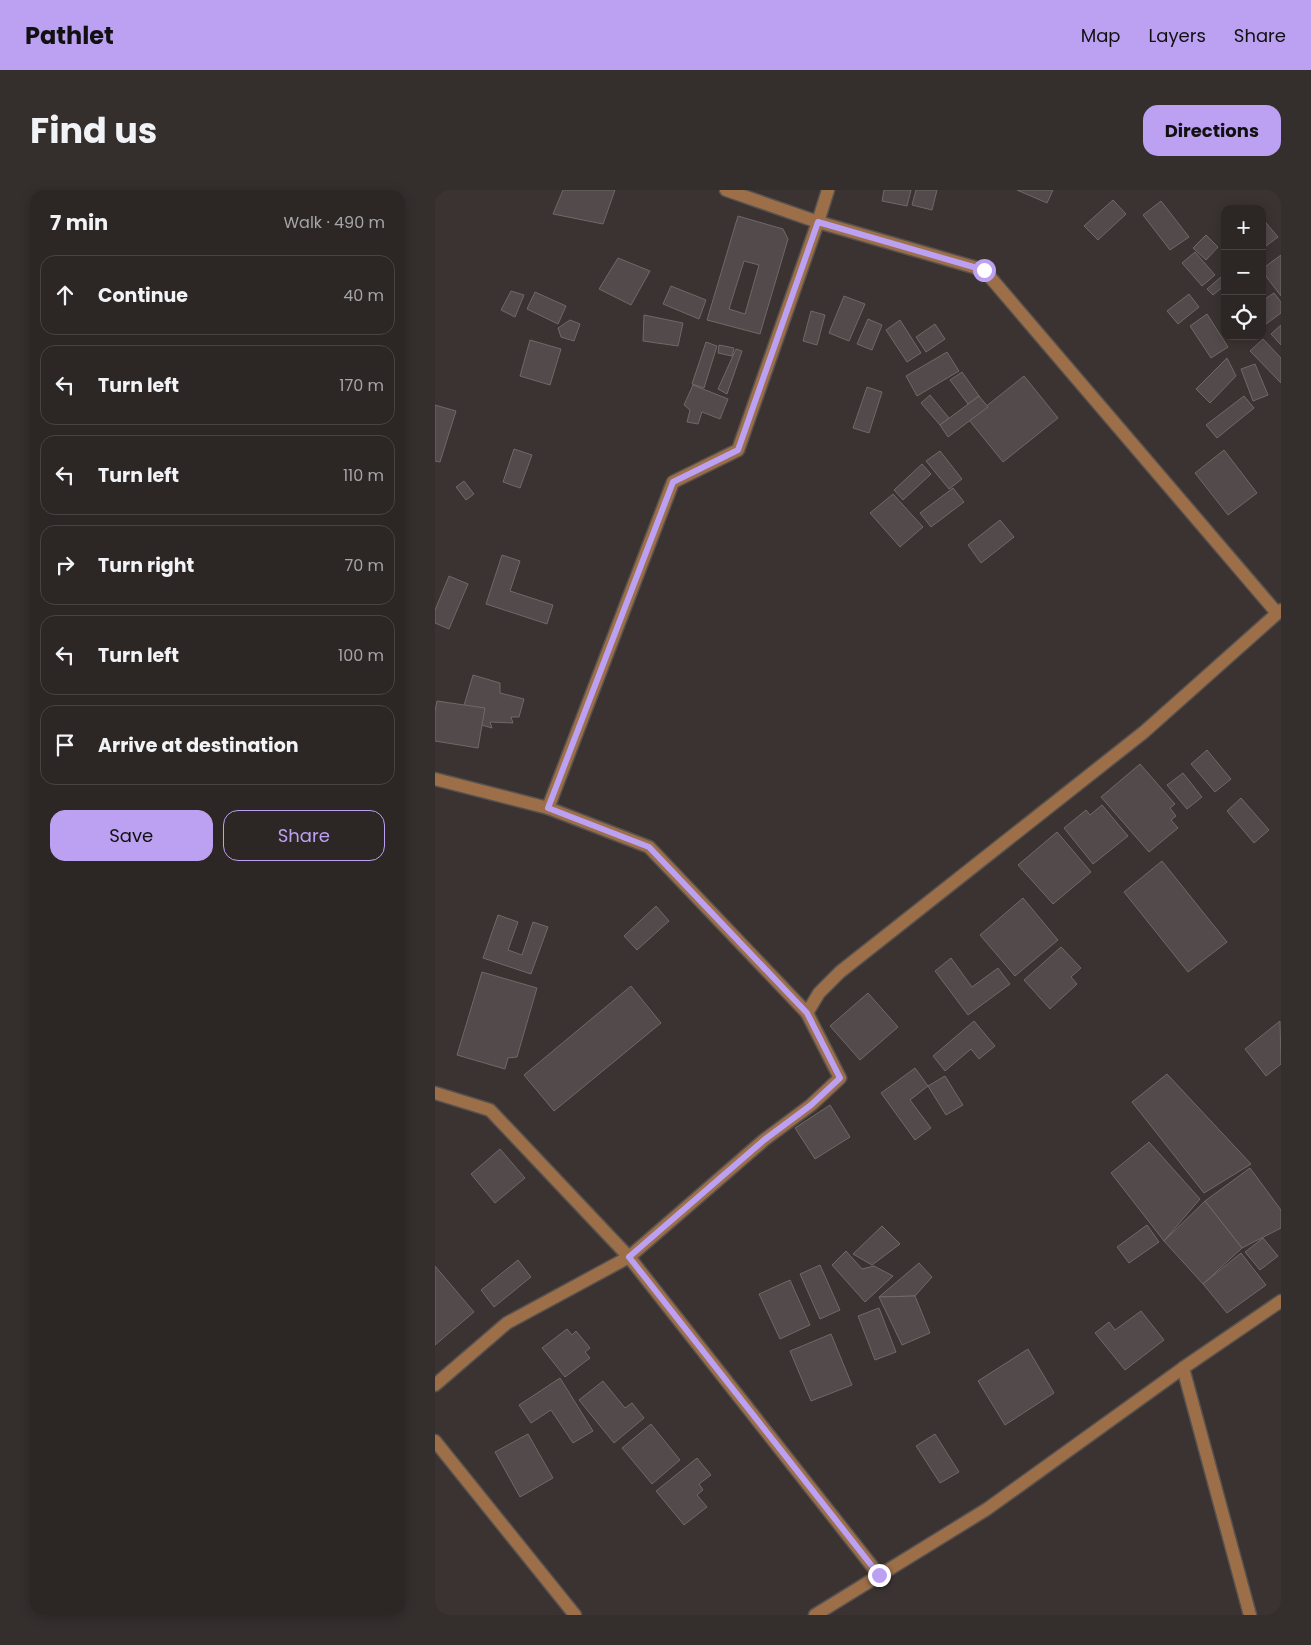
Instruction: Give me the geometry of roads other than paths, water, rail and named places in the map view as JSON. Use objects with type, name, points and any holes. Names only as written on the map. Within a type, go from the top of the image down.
[{"type":"street","points":[[725,190],[818,222],[984,270],[1279,611],[1144,732],[840,972],[819,993],[807,1013]]},
{"type":"street","points":[[548,808],[673,482],[738,450],[828,190]]},
{"type":"street","points":[[435,779],[548,808],[649,847],[807,1013],[840,1078],[811,1105],[757,1147],[629,1257],[507,1323],[435,1385]]},
{"type":"street","points":[[435,1092],[490,1110],[629,1257],[879,1575]]},
{"type":"street","points":[[815,1615],[987,1509],[1183,1368],[1281,1301]]},
{"type":"street","points":[[1183,1368],[1250,1615]]},
{"type":"street","points":[[435,1441],[575,1615]]}]
